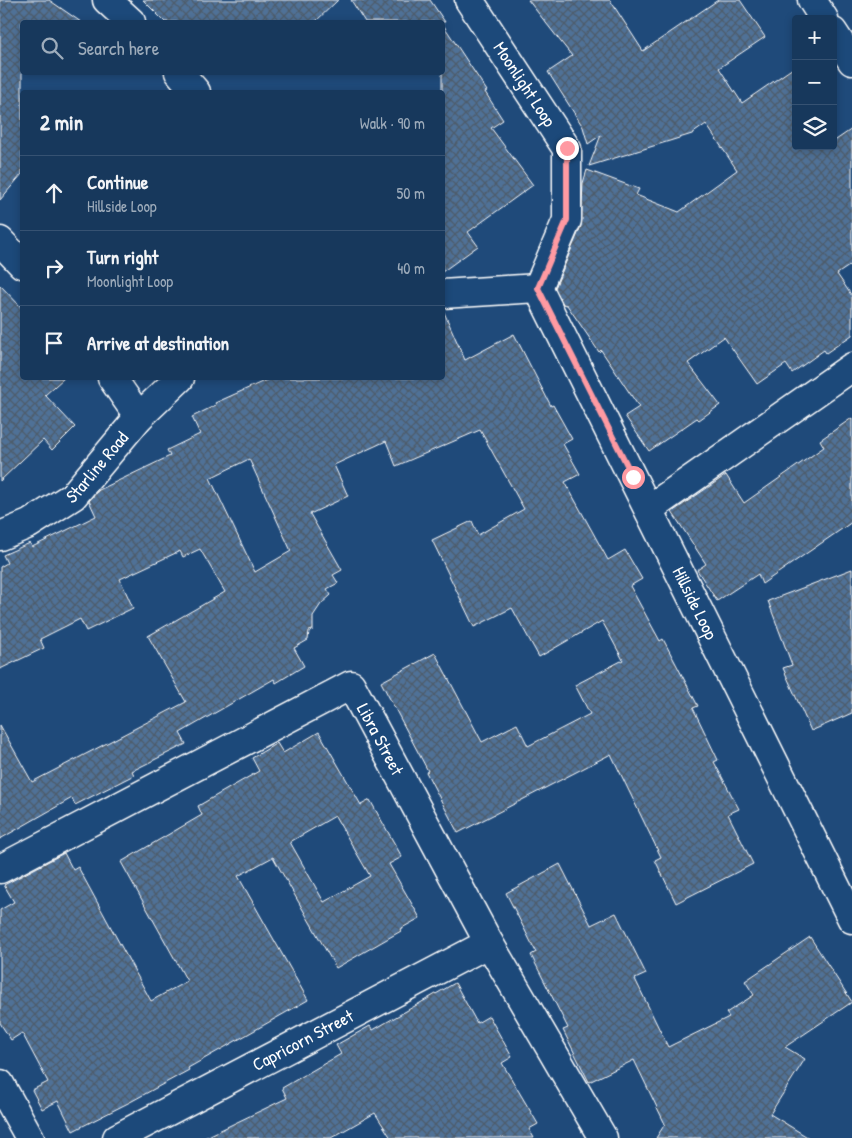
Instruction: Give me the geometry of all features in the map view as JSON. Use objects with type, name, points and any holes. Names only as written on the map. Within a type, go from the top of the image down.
[{"type":"street","points":[[107,0],[130,20]]},
{"type":"street","name":"Moonlight Loop","points":[[469,0],[567,148],[567,220],[538,288]]},
{"type":"street","points":[[812,0],[821,15]]},
{"type":"street","points":[[837,38],[852,61]]},
{"type":"street","points":[[182,75],[194,90]]},
{"type":"street","points":[[0,241],[20,262]]},
{"type":"street","points":[[445,294],[538,288]]},
{"type":"street","name":"Hillside Loop","points":[[538,288],[852,919]]},
{"type":"street","points":[[649,509],[852,367]]},
{"type":"street","points":[[113,380],[140,417]]},
{"type":"street","name":"Starline Road","points":[[0,536],[29,524],[73,496],[140,417],[178,380]]},
{"type":"street","name":"Libra Street","points":[[0,869],[351,685],[489,942],[603,1138]]},
{"type":"street","name":"Capricorn Street","points":[[117,1138],[489,942]]},
{"type":"street","points":[[0,1084],[30,1138]]},
{"type":"building","points":[[0,0],[49,0],[78,20],[20,20],[20,75],[22,75],[22,90],[20,90],[20,176],[0,200]]},
{"type":"building","points":[[143,0],[338,0],[317,20],[163,20]]},
{"type":"building","points":[[351,0],[430,0],[444,20],[364,20]]},
{"type":"building","points":[[528,0],[610,0],[643,51],[718,0],[740,0],[765,37],[719,68],[742,103],[792,69],[792,150],[837,150],[837,139],[852,129],[852,264],[837,274],[852,296],[852,335],[826,353],[824,350],[792,373],[786,364],[757,384],[724,337],[688,363],[720,405],[699,420],[697,418],[649,451],[625,416],[639,407],[601,350],[599,352],[567,305],[563,304],[555,288],[581,226],[583,183],[587,170],[639,189],[636,195],[679,212],[737,170],[706,124],[692,134],[589,166],[601,135],[588,144],[583,127],[548,72],[572,56]]},
{"type":"building","points":[[445,28],[487,91],[485,92],[503,120],[491,128],[533,185],[468,232],[478,246],[445,270],[445,90],[442,90],[442,75],[445,75]]},
{"type":"building","points":[[0,285],[20,306],[20,380],[62,380],[45,395],[75,427],[52,450],[43,440],[0,481]]},
{"type":"building","points":[[445,315],[465,360],[514,334],[551,406],[553,405],[572,439],[563,444],[580,474],[565,482],[608,560],[625,550],[642,579],[630,586],[660,641],[663,639],[698,706],[693,708],[718,760],[714,762],[739,809],[728,814],[753,864],[676,903],[655,860],[661,857],[611,754],[458,833],[381,682],[435,653],[482,742],[517,724],[528,746],[590,714],[575,685],[623,660],[602,621],[539,657],[512,608],[474,627],[432,540],[472,521],[478,535],[524,509],[480,430],[396,466],[386,441],[334,465],[348,496],[310,514],[342,570],[333,575],[338,583],[327,589],[331,595],[321,604],[313,616],[313,630],[309,631],[308,640],[294,648],[304,666],[276,683],[274,679],[180,733],[186,744],[132,771],[134,775],[75,805],[72,798],[0,839],[0,725],[32,782],[186,702],[148,636],[225,592],[200,549],[183,557],[180,551],[120,579],[133,608],[86,631],[80,619],[40,639],[44,648],[0,669],[0,567],[7,563],[3,555],[30,543],[32,547],[96,516],[89,501],[99,490],[170,456],[167,450],[200,434],[192,417],[216,405],[215,403],[267,380],[445,380]],"holes":[[[249,459],[291,551],[255,572],[210,478]]]},
{"type":"building","points":[[852,418],[852,522],[762,584],[758,574],[717,601],[697,570],[706,564],[672,512],[726,475],[744,503],[824,447],[820,440]]},
{"type":"building","points":[[852,569],[852,713],[811,731],[783,668],[792,665],[768,601]]},
{"type":"building","points":[[319,732],[361,805],[370,800],[402,857],[389,864],[420,918],[336,968],[273,857],[238,876],[308,1000],[188,1068],[189,1070],[73,1131],[58,1101],[42,1109],[32,1090],[48,1082],[22,1033],[11,1040],[0,1023],[0,910],[14,902],[4,885],[64,853],[73,870],[78,867],[151,1001],[187,981],[121,862],[202,815],[198,806],[259,771],[252,758],[277,743],[283,753]],"holes":[[[335,816],[370,876],[324,902],[290,842]]]},
{"type":"building","points":[[560,864],[591,925],[616,913],[646,974],[635,979],[668,1047],[729,1017],[726,1013],[754,995],[745,981],[810,937],[852,1002],[785,1047],[805,1059],[770,1114],[809,1138],[656,1138],[665,1124],[634,1060],[589,1082],[563,1030],[568,1028],[531,955],[536,952],[506,893]]},
{"type":"building","points":[[455,983],[477,1023],[489,1016],[512,1057],[502,1063],[538,1124],[529,1129],[534,1138],[391,1138],[375,1113],[331,1138],[204,1138],[287,1098],[282,1088],[341,1054],[336,1045],[370,1026],[373,1030]]},
{"type":"route","points":[[567,148],[567,220],[538,288],[633,477]]}]
